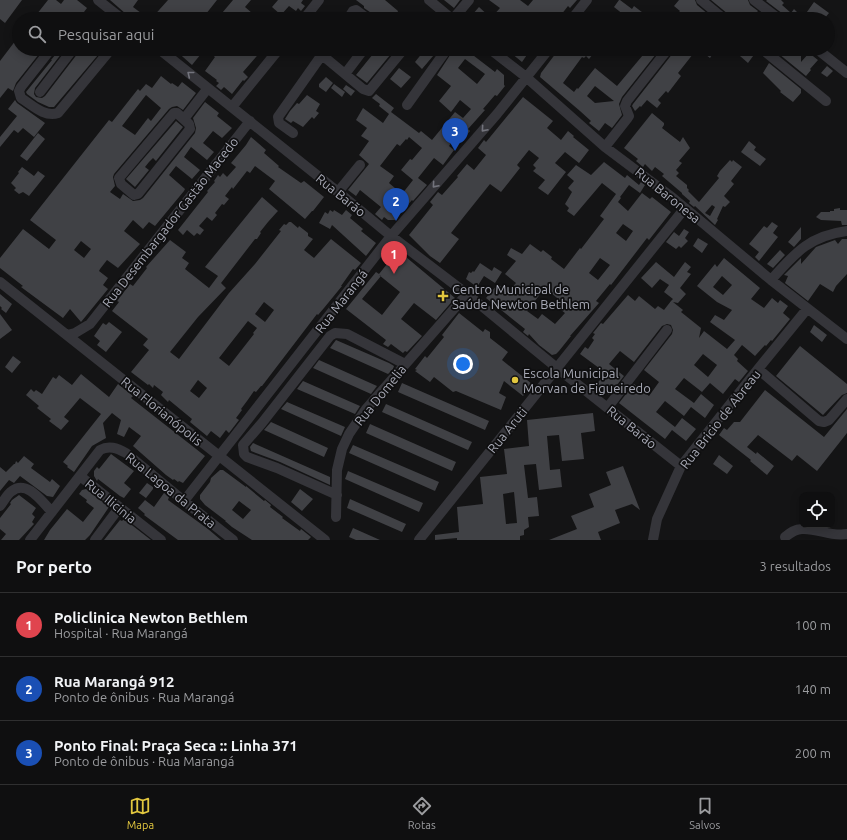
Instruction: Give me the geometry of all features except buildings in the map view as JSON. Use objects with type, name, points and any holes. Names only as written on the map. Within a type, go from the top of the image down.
[{"type":"street","points":[[98,0],[113,12]]},
{"type":"street","points":[[310,12],[319,0]]},
{"type":"street","points":[[429,0],[444,12]]},
{"type":"street","points":[[458,12],[469,0]]},
{"type":"street","points":[[578,12],[587,0]]},
{"type":"street","points":[[701,0],[716,12]]},
{"type":"street","points":[[754,0],[769,12]]},
{"type":"street","points":[[45,56],[19,91],[21,98],[44,113],[50,115],[58,113],[102,56]]},
{"type":"street","points":[[40,92],[68,56]]},
{"type":"street","name":"Rua Barão","points":[[168,56],[391,236],[467,294],[557,368],[681,466]]},
{"type":"street","points":[[232,107],[273,56]]},
{"type":"street","points":[[293,133],[279,124],[278,117],[321,56]]},
{"type":"street","points":[[328,56],[345,74],[365,90],[371,90],[398,56]]},
{"type":"street","points":[[345,74],[359,56]]},
{"type":"street","points":[[407,105],[442,56]]},
{"type":"street","name":"Rua Baronesa","points":[[499,56],[526,77],[605,147],[685,208],[771,280],[847,339]]},
{"type":"street","name":"Rua Marangá","points":[[184,502],[391,236],[502,114],[526,77],[542,56]]},
{"type":"street","points":[[605,147],[629,116],[626,106],[627,101],[662,56]]},
{"type":"street","points":[[771,56],[826,101]]},
{"type":"street","points":[[826,56],[847,73]]},
{"type":"street","points":[[184,119],[208,88]]},
{"type":"street","points":[[177,113],[184,119],[190,125],[190,129],[138,194],[132,194],[121,184],[120,178],[172,114],[177,113]]},
{"type":"street","name":"Rua Desembargador Gastão Macedo","points":[[84,348],[84,340],[90,324],[250,121]]},
{"type":"street","points":[[338,192],[360,165]]},
{"type":"street","name":"Rua Aruti","points":[[419,540],[685,208]]},
{"type":"street","points":[[771,280],[800,249],[831,233],[847,231]]},
{"type":"street","name":"Rua Florianópolis","points":[[0,282],[325,540]]},
{"type":"street","name":"Rua Domelia","points":[[336,517],[337,470],[342,449],[349,434],[366,409],[467,294]]},
{"type":"street","name":"Rua Bricio de Abreau","points":[[653,540],[657,519],[681,466],[807,309]]},
{"type":"street","name":"Rua Desembargador Gastão Macedo","points":[[67,335],[75,333],[90,324]]},
{"type":"street","points":[[608,407],[667,330]]},
{"type":"street","points":[[337,495],[277,468],[247,457],[244,454],[243,445],[267,417],[330,336],[335,333],[346,334],[405,364]]},
{"type":"street","points":[[758,369],[819,421],[824,422],[829,420],[847,399]]},
{"type":"street","name":"Rua Lagoa da Prata","points":[[30,540],[100,450],[105,448],[119,449],[126,453],[232,540]]},
{"type":"street","name":"Rua Ilicinia","points":[[80,476],[161,540]]},
{"type":"street","points":[[0,506],[12,491],[22,488],[33,492],[52,512]]},
{"type":"street","points":[[95,540],[119,508]]},
{"type":"street","points":[[785,537],[794,531],[803,529],[830,534],[847,534]]},
{"type":"place","name":"Ponto Final: Praça Seca :: Linha 371","points":[[455,151]]},
{"type":"place","name":"Rua Marangá 912","points":[[396,221]]},
{"type":"place","name":"Policlinica Newton Bethlem","points":[[394,274]]},
{"type":"place","name":"Centro Municipal de Saúde Newton Bethlem","points":[[443,296]]},
{"type":"place","name":"Escola Municipal Morvan de Figueiredo","points":[[515,380]]}]
